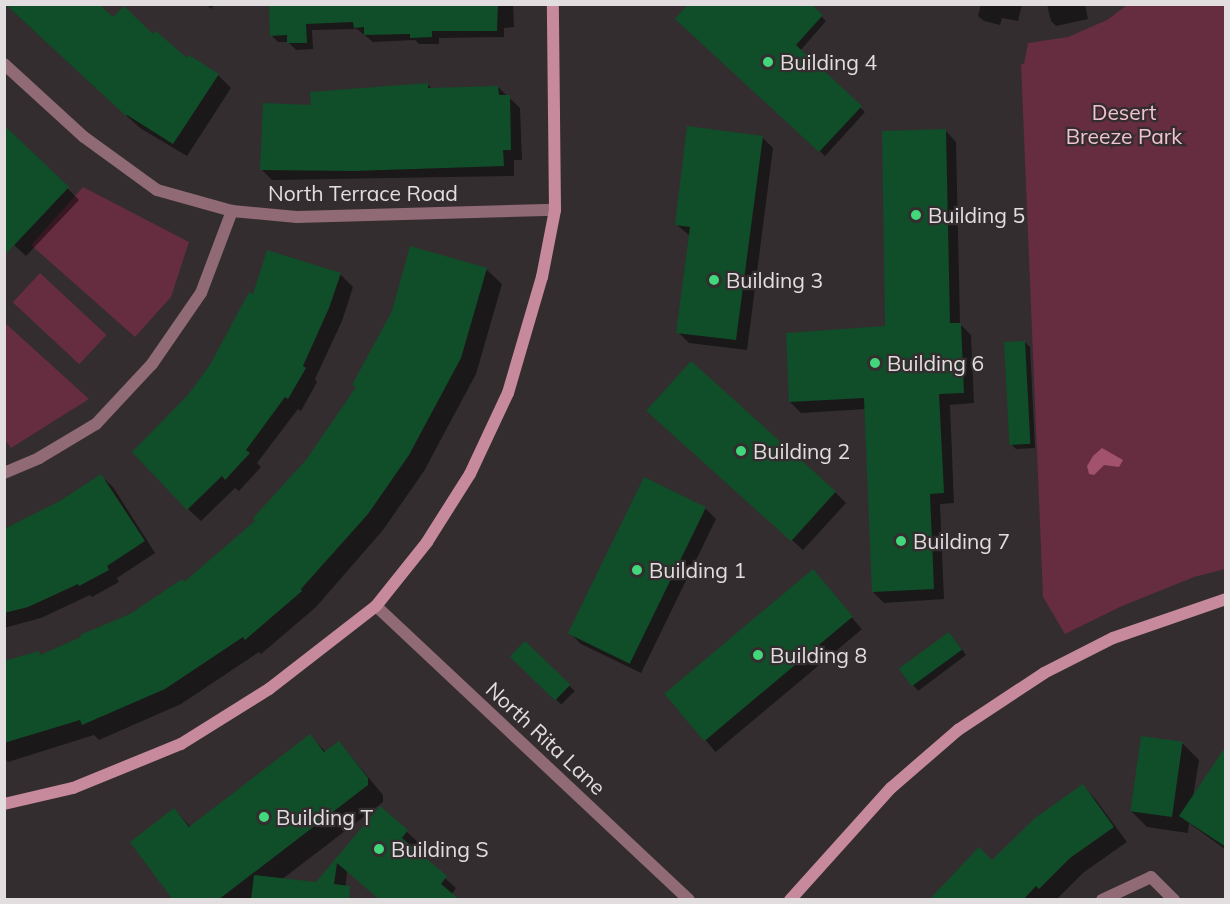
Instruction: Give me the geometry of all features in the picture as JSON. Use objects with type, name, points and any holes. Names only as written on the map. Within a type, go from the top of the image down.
[{"type":"street","points":[[4,804],[73,788],[181,744],[269,689],[376,606],[427,542],[470,474],[508,393],[542,277],[555,210],[553,4]]},
{"type":"street","name":"North Terrace Road","points":[[4,63],[84,137],[157,190],[232,211],[297,217],[555,210]]},
{"type":"street","points":[[4,473],[39,458],[96,424],[152,364],[201,293],[232,211]]},
{"type":"street","points":[[790,900],[891,788],[958,730],[1044,673],[1113,638],[1226,599]]},
{"type":"street","name":"North Rita Lane","points":[[376,606],[689,900]]},
{"type":"street","points":[[1102,900],[1151,877],[1174,900]]},
{"type":"green space","name":"Desert Breeze Park","points":[[1127,5],[1225,5],[1225,569],[1194,577],[1122,606],[1065,634],[1043,597],[1021,64],[1024,64],[1028,43],[1068,37],[1107,20]]},
{"type":"green space","points":[[83,187],[189,242],[171,297],[135,337],[31,245]]},
{"type":"green space","points":[[40,273],[107,335],[79,364],[13,302]]},
{"type":"green space","points":[[4,322],[89,399],[11,448],[5,440]]},
{"type":"shaded area","points":[[1102,448],[1123,460],[1119,467],[1104,465],[1094,475],[1089,474],[1087,466]]},
{"type":"building","points":[[5,4],[99,4],[113,17],[124,6],[153,34],[156,31],[187,58],[189,55],[219,74],[173,144],[126,116]]},
{"type":"building","points":[[269,4],[498,4],[497,31],[432,31],[432,37],[410,38],[410,34],[364,35],[364,27],[354,28],[353,22],[306,24],[307,43],[287,43],[287,35],[270,36]]},
{"type":"building","name":"Building 4","points":[[688,4],[811,4],[823,15],[796,45],[862,106],[819,152],[675,19]]},
{"type":"building","points":[[428,83],[428,88],[498,86],[499,95],[510,95],[511,150],[503,150],[504,166],[354,171],[260,170],[263,103],[311,105],[310,92]]},
{"type":"building","points":[[4,125],[69,187],[4,256]]},
{"type":"building","name":"Building 3","points":[[687,126],[763,136],[736,340],[676,333],[690,227],[675,225]]},
{"type":"building","points":[[946,129],[950,323],[961,323],[964,393],[939,394],[944,493],[930,494],[934,589],[872,592],[864,398],[789,402],[786,333],[885,326],[882,131]]},
{"type":"building","points":[[410,246],[487,268],[461,358],[409,455],[368,514],[301,589],[302,591],[245,640],[243,637],[165,689],[82,725],[80,720],[4,743],[4,661],[39,651],[40,655],[130,614],[182,579],[184,582],[255,521],[253,518],[306,460],[356,387],[352,385],[392,311]]},
{"type":"building","points":[[267,250],[341,273],[329,308],[303,366],[306,368],[288,399],[285,397],[246,450],[250,453],[225,480],[222,476],[187,510],[132,452],[188,395],[210,365],[249,292],[253,294]]},
{"type":"building","points":[[1025,341],[1030,444],[1009,445],[1004,342]]},
{"type":"building","name":"Building 2","points":[[691,361],[836,491],[791,541],[646,411]]},
{"type":"building","points":[[101,474],[145,541],[107,566],[109,570],[79,586],[78,584],[28,607],[4,613],[4,529],[60,501]]},
{"type":"building","name":"Building 1","points":[[644,477],[706,507],[630,664],[568,633]]},
{"type":"building","name":"Building 8","points":[[813,569],[853,616],[704,741],[664,694]]},
{"type":"building","points":[[949,632],[962,650],[912,686],[899,668]]},
{"type":"building","points":[[525,641],[570,685],[555,701],[510,657]]},
{"type":"building","name":"Building T","points":[[310,734],[324,752],[339,741],[368,778],[368,785],[218,900],[173,900],[130,842],[174,808],[189,827]]},
{"type":"building","points":[[1141,736],[1183,742],[1172,817],[1130,811]]},
{"type":"building","points":[[1226,746],[1226,847],[1179,816]]},
{"type":"building","points":[[1083,784],[1114,827],[1070,858],[1039,889],[1036,886],[1023,900],[929,900],[979,847],[992,860],[1035,818]]},
{"type":"building","name":"Building S","points":[[380,806],[408,830],[402,838],[447,876],[441,884],[460,900],[380,900],[337,863],[334,884],[350,886],[349,900],[251,900],[254,875],[316,882]]},
{"type":"place","name":"Building 4","points":[[768,62]]},
{"type":"place","name":"Building 5","points":[[916,215]]},
{"type":"place","name":"Building 3","points":[[714,280]]},
{"type":"place","name":"Building 6","points":[[875,363]]},
{"type":"place","name":"Building 2","points":[[741,451]]},
{"type":"place","name":"Building 7","points":[[901,541]]},
{"type":"place","name":"Building 1","points":[[637,570]]},
{"type":"place","name":"Building 8","points":[[758,655]]},
{"type":"place","name":"Building T","points":[[264,817]]},
{"type":"place","name":"Building S","points":[[379,849]]}]
